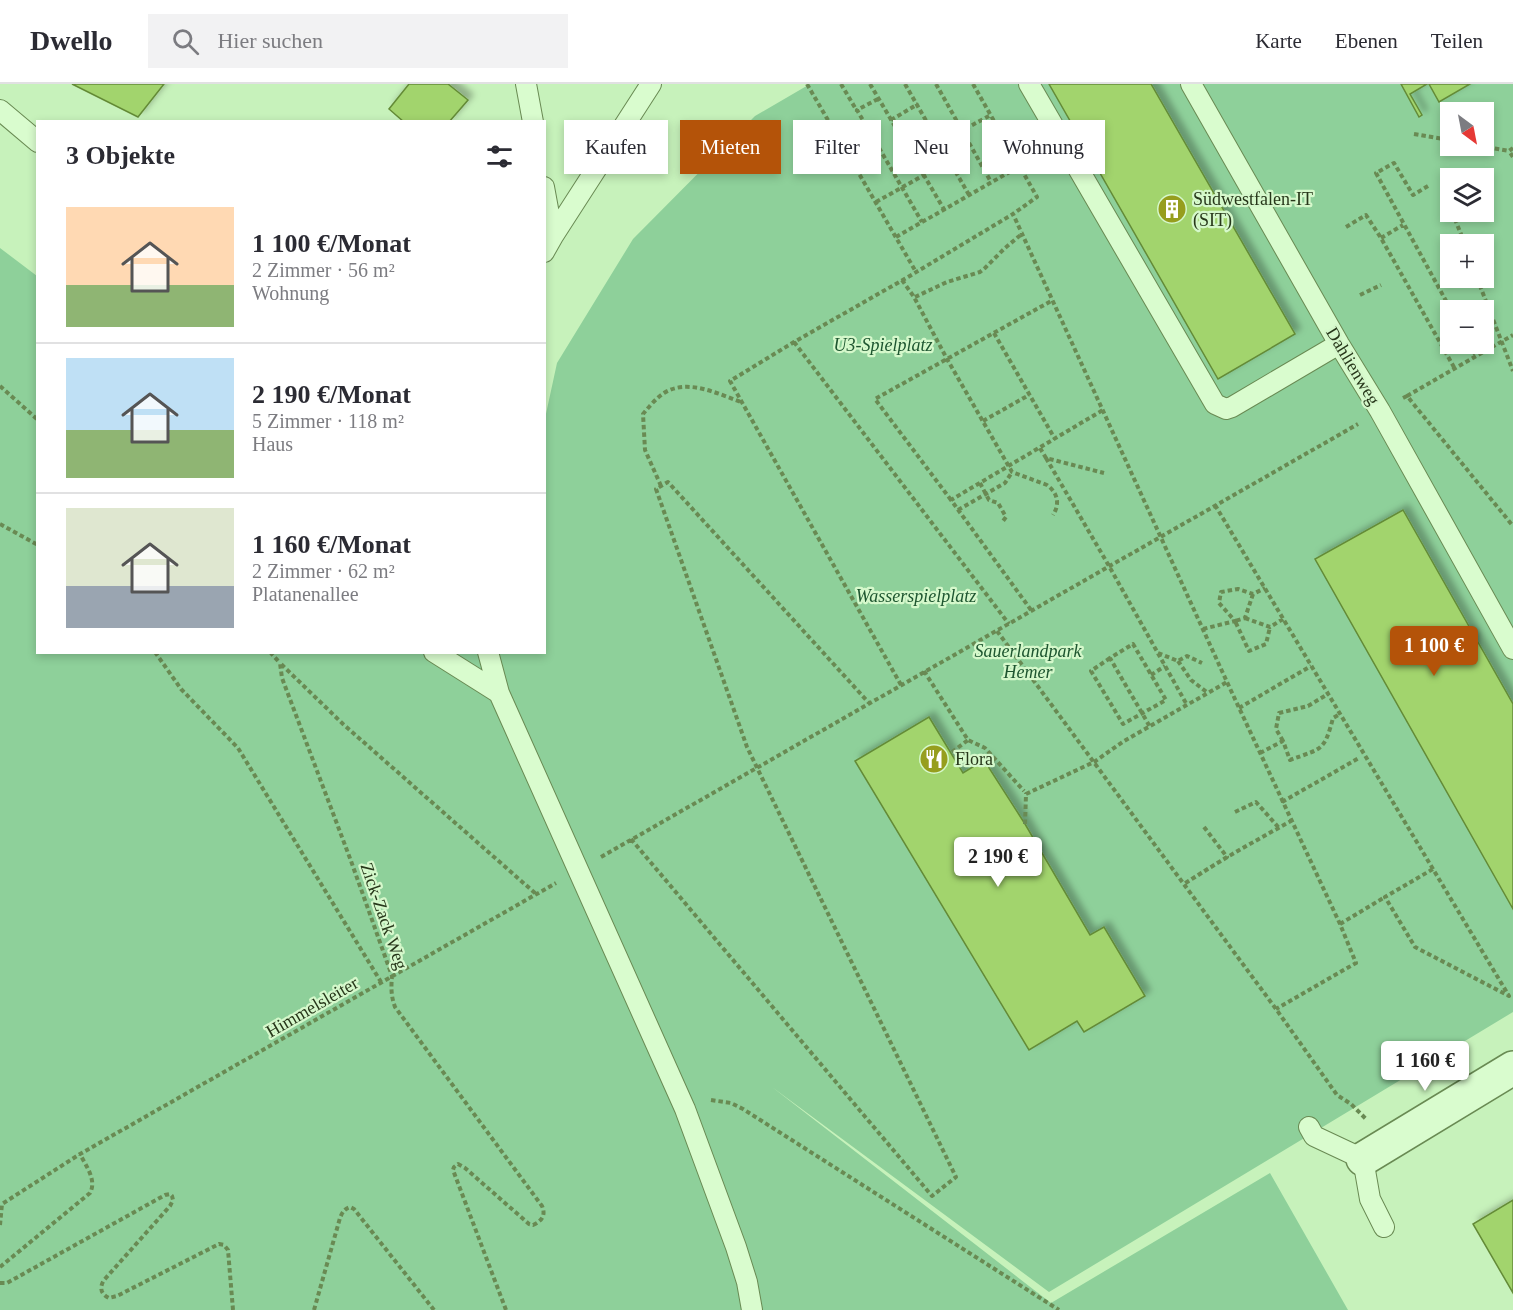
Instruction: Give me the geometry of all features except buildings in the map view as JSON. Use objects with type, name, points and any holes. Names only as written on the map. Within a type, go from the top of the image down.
[{"type":"street","points":[[1363,1159],[1513,1068]]},
{"type":"lane","points":[[526,84],[532,120]]},
{"type":"lane","points":[[549,244],[651,84]]},
{"type":"lane","points":[[1029,84],[1215,404],[1226,409],[1232,407],[1339,344]]},
{"type":"lane","name":"Dahlienweg","points":[[1191,84],[1339,344],[1380,411],[1513,649]]},
{"type":"lane","points":[[0,110],[36,139]]},
{"type":"lane","points":[[546,210],[549,244]]},
{"type":"lane","points":[[437,654],[499,693]]},
{"type":"lane","points":[[489,654],[499,693],[685,1108],[736,1247],[747,1282],[752,1310]]},
{"type":"lane","points":[[1309,1127],[1314,1136],[1363,1159],[1370,1199],[1384,1227]]},
{"type":"path","points":[[807,84],[828,120]]},
{"type":"path","points":[[841,84],[857,111]]},
{"type":"path","points":[[870,84],[893,123]]},
{"type":"path","points":[[905,84],[927,120]]},
{"type":"path","points":[[936,84],[956,120]]},
{"type":"path","points":[[973,84],[994,120]]},
{"type":"path","points":[[863,120],[857,110],[878,99]]},
{"type":"path","points":[[891,120],[918,104]]},
{"type":"path","points":[[970,127],[989,116]]},
{"type":"path","points":[[1414,134],[1440,138]]},
{"type":"path","points":[[970,145],[992,182]]},
{"type":"path","points":[[1494,147],[1511,149],[1513,157]]},
{"type":"path","points":[[881,151],[922,222]]},
{"type":"path","points":[[1428,186],[1413,195],[1394,163],[1376,174],[1444,300]]},
{"type":"path","points":[[860,174],[916,272]]},
{"type":"path","points":[[876,202],[923,174],[945,211]]},
{"type":"path","points":[[957,174],[969,195]]},
{"type":"path","points":[[896,237],[1006,174]]},
{"type":"path","points":[[901,685],[730,381],[1013,214],[1037,197],[1024,174]]},
{"type":"path","points":[[1013,214],[1356,963],[1276,1009]]},
{"type":"path","points":[[1346,227],[1366,215],[1455,369]]},
{"type":"path","points":[[1381,238],[1403,225]]},
{"type":"path","points":[[914,297],[946,282],[980,272],[1023,233]]},
{"type":"path","points":[[902,280],[914,297],[1012,472],[1052,488],[1058,502],[1053,515]]},
{"type":"path","points":[[1360,295],[1380,285]]},
{"type":"path","points":[[1481,288],[1513,371]]},
{"type":"path","points":[[1031,610],[875,399],[1053,300]]},
{"type":"path","points":[[994,333],[1055,439]]},
{"type":"path","points":[[665,820],[1513,335]]},
{"type":"path","points":[[794,342],[1009,624]]},
{"type":"path","points":[[0,386],[36,418]]},
{"type":"path","points":[[661,486],[645,450],[643,414],[663,393],[682,387],[707,390],[742,403]]},
{"type":"path","points":[[983,421],[1029,395]]},
{"type":"path","points":[[1407,396],[1513,526]]},
{"type":"path","points":[[951,500],[1103,410]]},
{"type":"path","points":[[1040,448],[1187,705]]},
{"type":"path","points":[[1047,458],[1104,473]]},
{"type":"path","points":[[958,510],[1005,483],[1012,472]]},
{"type":"path","points":[[631,839],[932,1196],[956,1178],[771,793],[756,768],[656,489],[668,482],[869,703]]},
{"type":"path","points":[[980,483],[989,500],[998,503],[1006,517],[1003,521]]},
{"type":"path","points":[[1215,505],[1509,996],[1415,947],[1384,897]]},
{"type":"path","points":[[0,524],[36,543]]},
{"type":"path","points":[[1265,588],[1253,594],[1238,589],[1221,592],[1219,603],[1235,621],[1249,651],[1266,644],[1270,627],[1283,619]]},
{"type":"path","points":[[1245,618],[1253,594]]},
{"type":"path","points":[[1203,629],[1245,618],[1270,627]]},
{"type":"path","points":[[996,631],[1337,1095],[1351,1104],[1391,1142]]},
{"type":"path","points":[[1133,644],[1166,700],[1123,724],[1090,671],[1110,658],[1133,644]]},
{"type":"path","points":[[1157,653],[1178,662],[1191,680],[1208,693]]},
{"type":"path","points":[[156,654],[181,689],[238,748],[381,982]]},
{"type":"path","points":[[272,654],[343,724],[536,894]]},
{"type":"path","points":[[1178,662],[1187,656],[1202,663]]},
{"type":"path","points":[[1110,658],[1150,726]]},
{"type":"path","name":"Zick-Zack Weg","points":[[280,663],[282,678],[392,976],[391,989],[395,1007],[544,1210],[539,1222],[529,1224],[465,1168],[458,1164],[454,1167],[453,1170],[507,1310]]},
{"type":"path","points":[[1151,675],[1165,666]]},
{"type":"path","points":[[1239,708],[1311,666]]},
{"type":"path","points":[[924,671],[968,741],[985,747],[1024,791]]},
{"type":"path","points":[[1025,824],[1026,794],[1094,762],[1124,741],[1227,682]]},
{"type":"path","points":[[1328,694],[1308,706],[1279,713],[1275,729],[1283,741],[1290,760],[1320,749],[1328,739],[1333,718],[1340,714]]},
{"type":"path","points":[[952,752],[968,741]]},
{"type":"path","points":[[1260,753],[1283,741]]},
{"type":"path","points":[[1282,802],[1359,758]]},
{"type":"path","points":[[1235,812],[1256,802],[1279,828]]},
{"type":"path","points":[[1184,884],[1291,821]]},
{"type":"path","points":[[1204,827],[1227,857]]},
{"type":"path","points":[[1340,924],[1433,869]]},
{"type":"path","name":"Himmelsleiter","points":[[1,1204],[80,1154],[519,903]]},
{"type":"path","points":[[743,1109],[1059,1310]]},
{"type":"path","points":[[0,1267],[90,1193],[93,1181],[80,1154]]},
{"type":"path","points":[[0,1283],[7,1283],[170,1194],[173,1200],[170,1206],[104,1280],[101,1290],[109,1298],[117,1296],[219,1244],[224,1245],[228,1250],[233,1310]]},
{"type":"path","points":[[0,1225],[1,1204]]},
{"type":"path","points":[[314,1310],[340,1218],[343,1211],[350,1207],[354,1209],[434,1310]]},
{"type":"green space","name":"Sauerlandpark Hemer","points":[[810,84],[1513,84],[1513,1012],[1049,1292],[772,1087],[1051,1303],[1270,1173],[1348,1310],[0,1310],[0,248],[36,275],[36,654],[546,654],[546,414],[557,363],[633,239],[697,174],[781,174],[781,120],[751,120]]},
{"type":"place","name":"Südwestfalen-IT (SIT)","points":[[1172,209]]},
{"type":"place","name":"Flora","points":[[934,759]]},
{"type":"park label","name":"U3-Spielplatz","points":[[883,345]]},
{"type":"park label","name":"Wasserspielplatz","points":[[916,596]]}]
